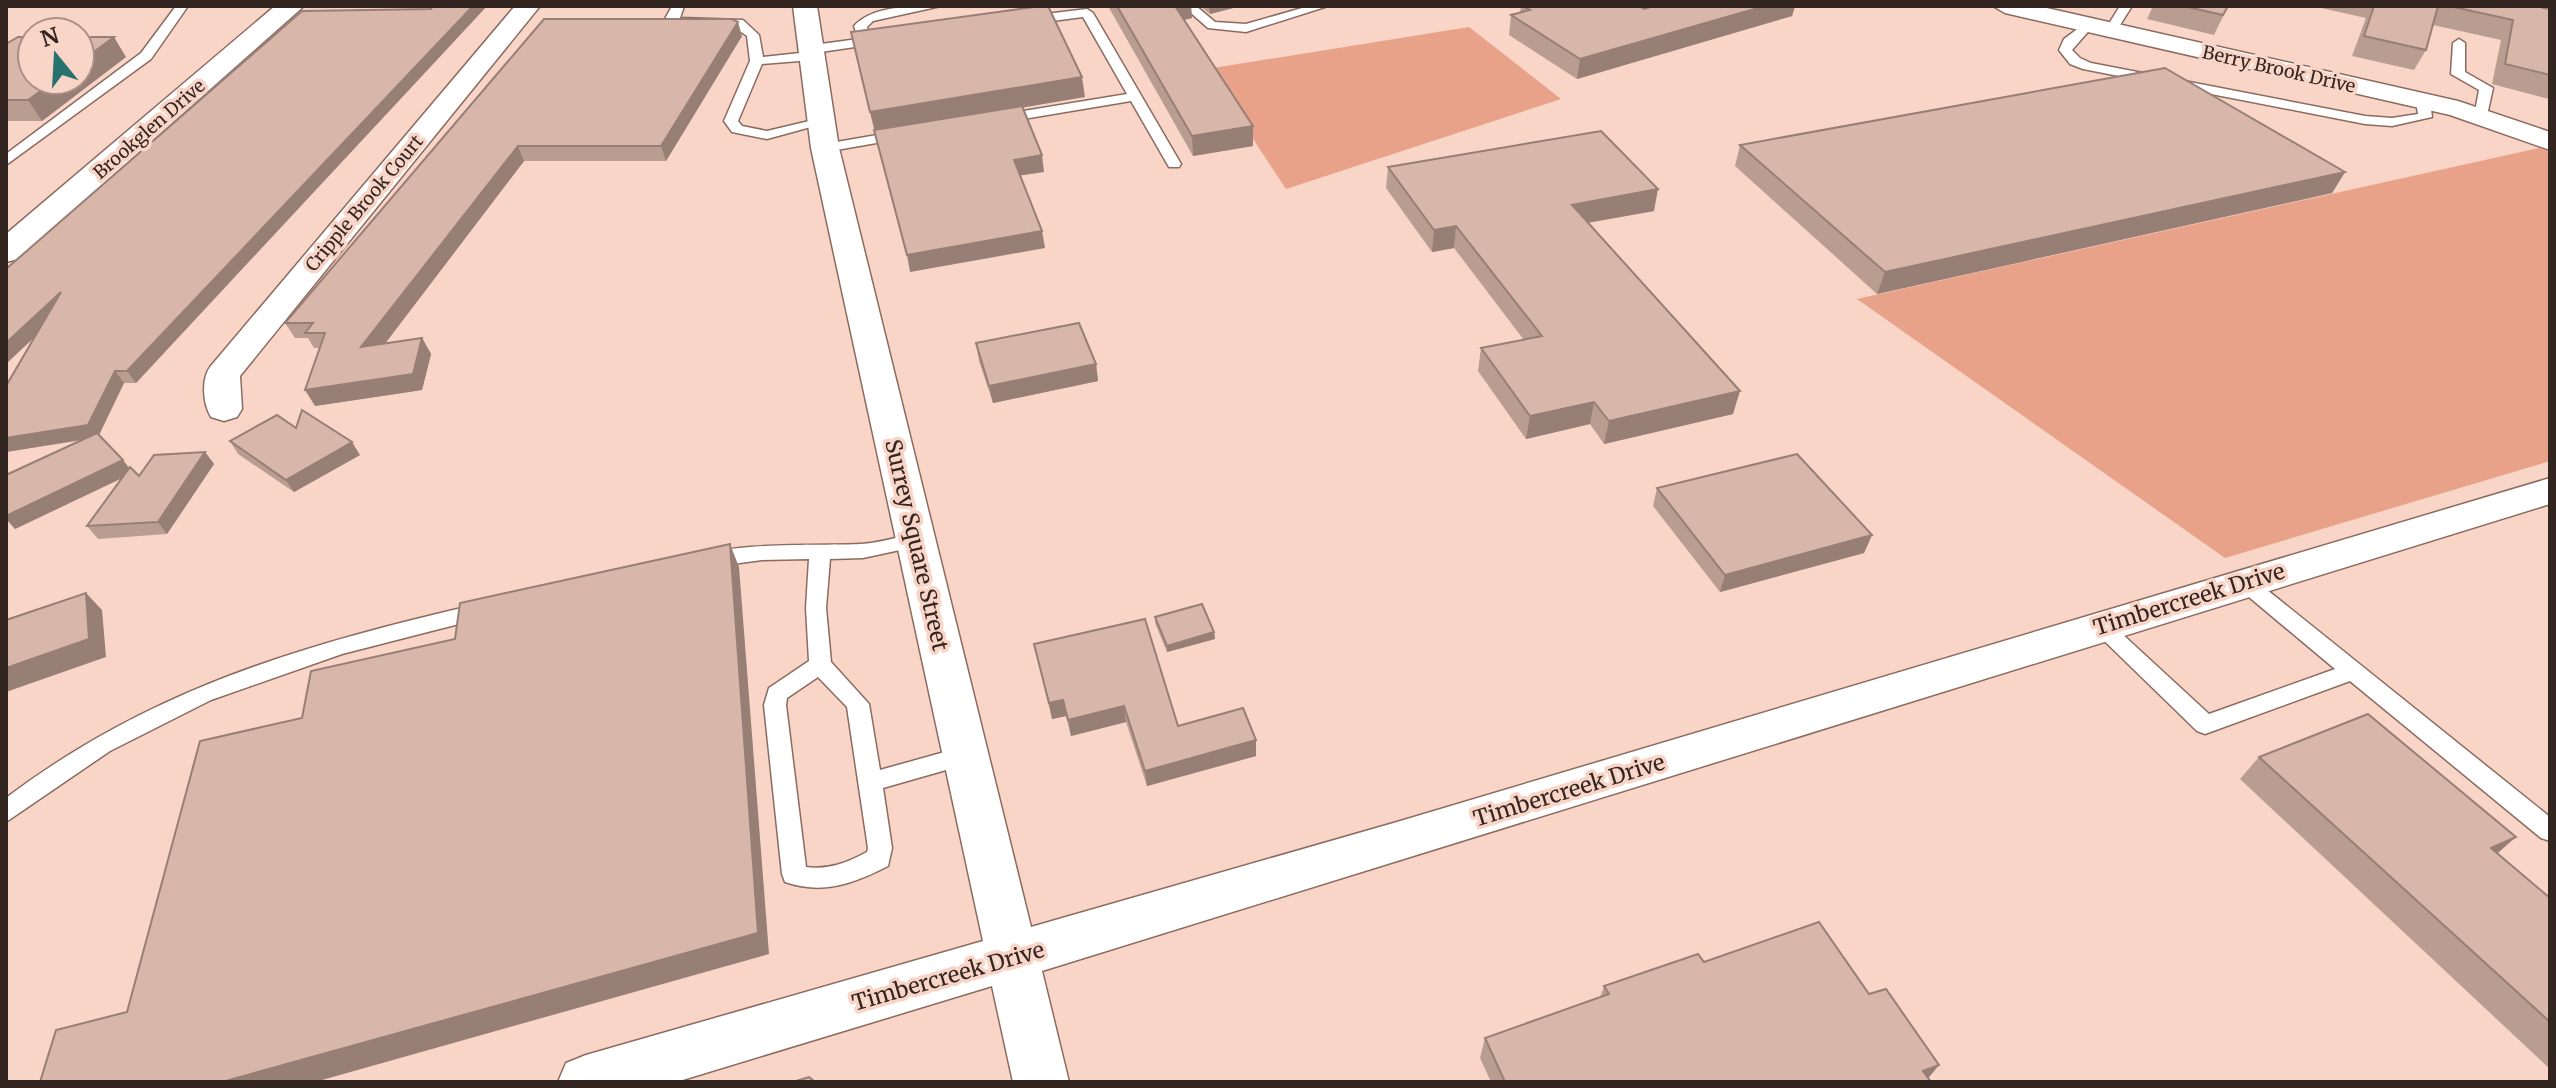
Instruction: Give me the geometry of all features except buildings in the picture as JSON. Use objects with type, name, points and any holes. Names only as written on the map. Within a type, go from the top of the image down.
[{"type":"street","name":"Brookglen Drive","points":[[6,252],[291,6]]},
{"type":"street","name":"Cripple Brook Court","points":[[224,409],[222,375],[528,6]]},
{"type":"street","name":"Surrey Square Street","points":[[805,6],[824,135],[1041,1082]]},
{"type":"street","name":"Berry Brook Drive","points":[[2005,6],[2423,102],[2481,117],[2550,141]]},
{"type":"street","name":"Timbercreek Drive","points":[[586,1082],[1413,838],[2550,491]]},
{"type":"lane","points":[[6,161],[146,56],[182,6]]},
{"type":"lane","points":[[678,6],[671,19],[678,22],[739,23],[748,27],[757,61],[731,121],[737,129],[767,135],[923,132]]},
{"type":"lane","points":[[865,42],[860,26],[869,18],[935,6]]},
{"type":"lane","points":[[1189,6],[1212,25],[1246,28],[1322,6]]},
{"type":"lane","points":[[2126,6],[2100,28],[2069,42],[2065,50],[2075,61],[2088,66],[2365,120],[2392,122],[2425,117],[2423,102]]},
{"type":"lane","points":[[1008,23],[1085,9],[1174,164]]},
{"type":"lane","points":[[757,61],[897,38]]},
{"type":"lane","points":[[2459,43],[2458,74],[2486,88],[2481,117]]},
{"type":"lane","points":[[984,121],[1136,96]]},
{"type":"lane","points":[[693,564],[762,553],[863,551],[916,540]]},
{"type":"lane","points":[[820,553],[816,608],[820,665],[858,704],[879,858],[834,877],[806,879],[794,874],[775,705],[777,694],[820,665]]},
{"type":"lane","points":[[2244,582],[2550,831]]},
{"type":"lane","points":[[6,812],[52,776],[118,735],[221,688],[326,652],[500,608]]},
{"type":"lane","points":[[2100,626],[2205,725],[2353,671]]},
{"type":"lane","points":[[870,782],[966,755]]},
{"type":"shaded area","points":[[1469,27],[1561,99],[1286,189],[1207,69]]},
{"type":"shaded area","points":[[2539,148],[2550,152],[2550,461],[2225,558],[1857,299]]}]
